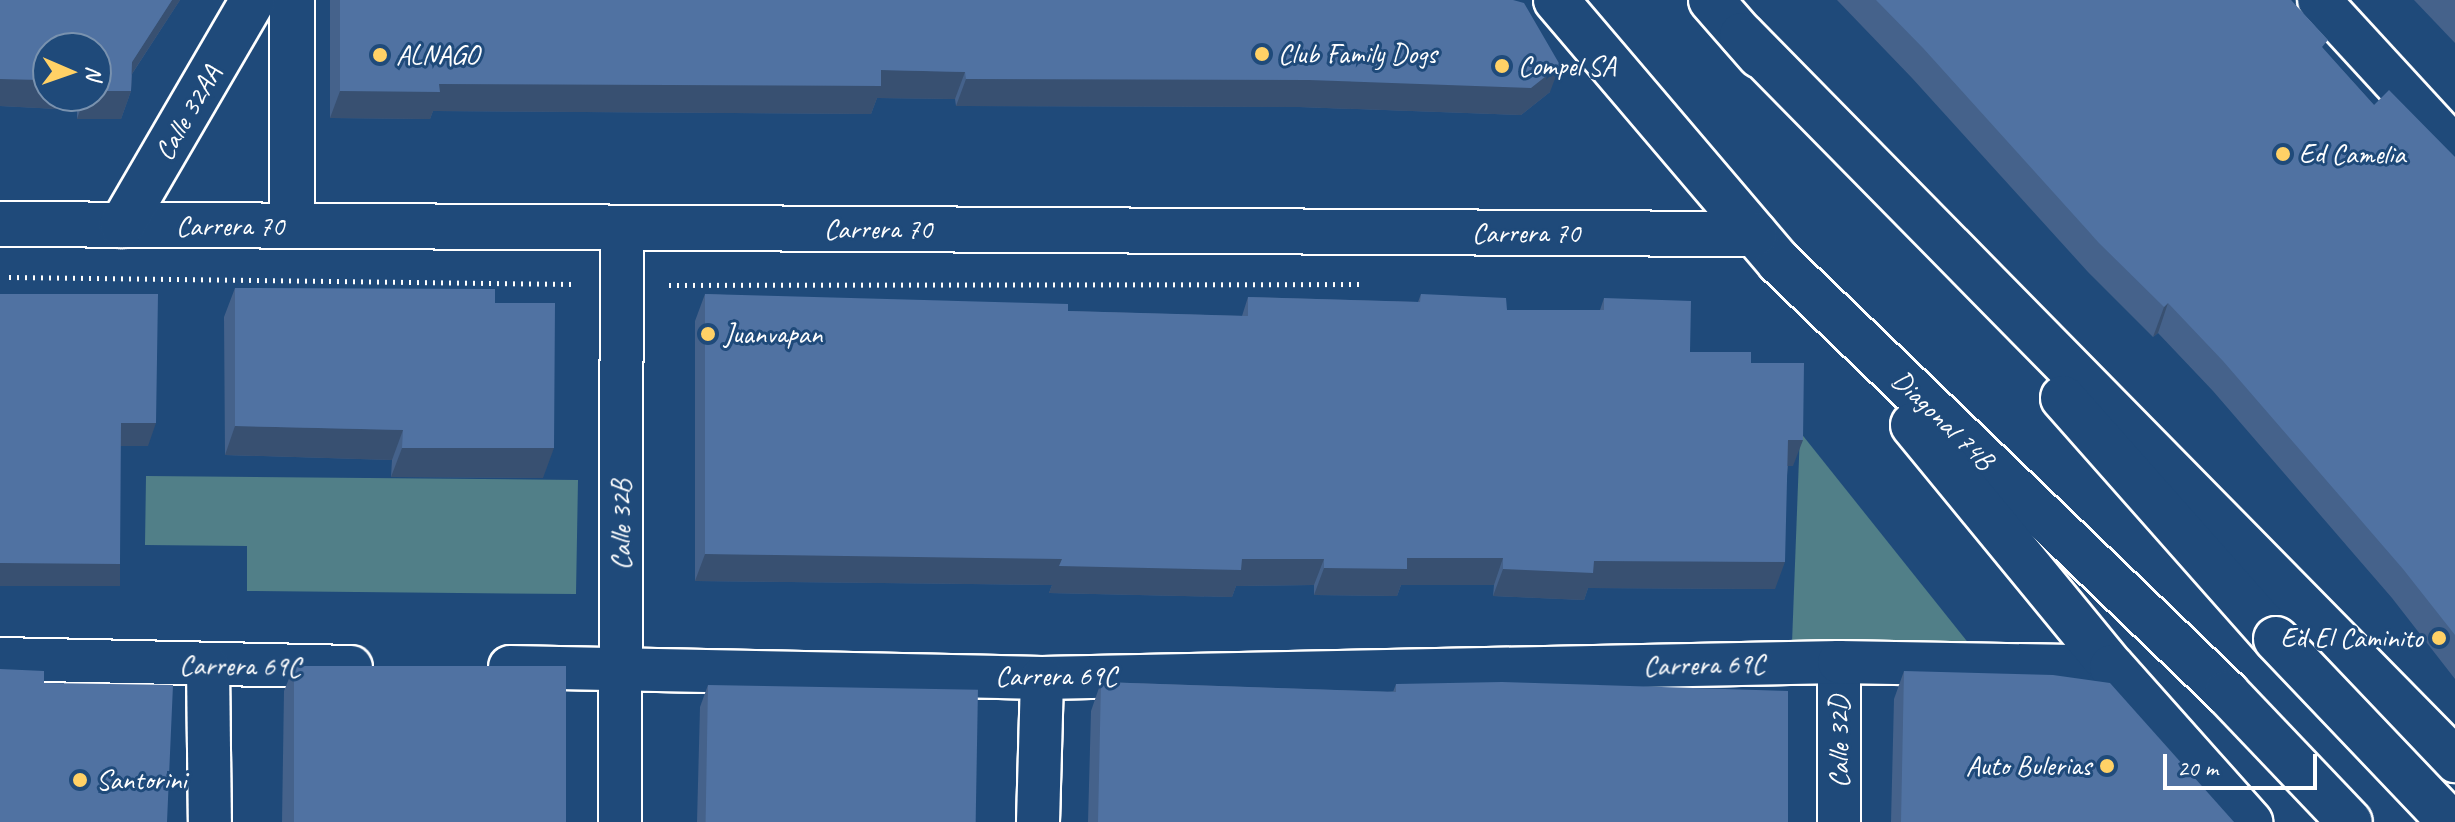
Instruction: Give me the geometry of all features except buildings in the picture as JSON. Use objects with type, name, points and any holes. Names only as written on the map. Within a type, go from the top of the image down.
[{"type":"main road","name":"Calle 32AA","points":[[122,225],[253,0]]},
{"type":"main road","points":[[292,0],[292,226]]},
{"type":"main road","name":"Diagonal 74B","points":[[1556,0],[1767,248],[2227,693],[2350,822]]},
{"type":"main road","points":[[1711,0],[2276,639],[2450,822]]},
{"type":"main road","points":[[1742,35],[2451,756],[2438,793],[2422,822]]},
{"type":"main road","name":"Carrera 70","points":[[0,224],[622,228],[1767,248]]},
{"type":"main road","points":[[1767,248],[2112,667],[2250,822]]},
{"type":"street","points":[[2319,0],[2455,148]]},
{"type":"street","name":"Calle 32B","points":[[620,822],[622,228]]},
{"type":"street","name":"Carrera 69C","points":[[0,659],[208,667],[398,667]]},
{"type":"street","name":"Carrera 69C","points":[[478,667],[621,667],[1042,678],[1839,662],[2112,667]]},
{"type":"street","name":"Calle 32D","points":[[1839,662],[1839,822]]},
{"type":"street","points":[[208,667],[210,822]]},
{"type":"street","points":[[1038,822],[1042,678]]},
{"type":"path","points":[[0,277],[622,285],[1380,284]]},
{"type":"green space","points":[[1800,432],[1970,645],[1792,643]]},
{"type":"green space","points":[[146,476],[578,480],[576,594],[247,591],[247,546],[145,545]]},
{"type":"place","name":"Club Family Dogs","points":[[1262,54]]},
{"type":"place","name":"ALNAGO","points":[[380,55]]},
{"type":"place","name":"Compel SA","points":[[1502,66]]},
{"type":"place","name":"Ed Camelia","points":[[2283,154]]},
{"type":"place","name":"Juanvapan","points":[[708,334]]},
{"type":"place","name":"Ed El Caminito","points":[[2439,638]]},
{"type":"place","name":"Auto Bulerias","points":[[2107,766]]},
{"type":"place","name":"Santorini","points":[[80,780]]}]
